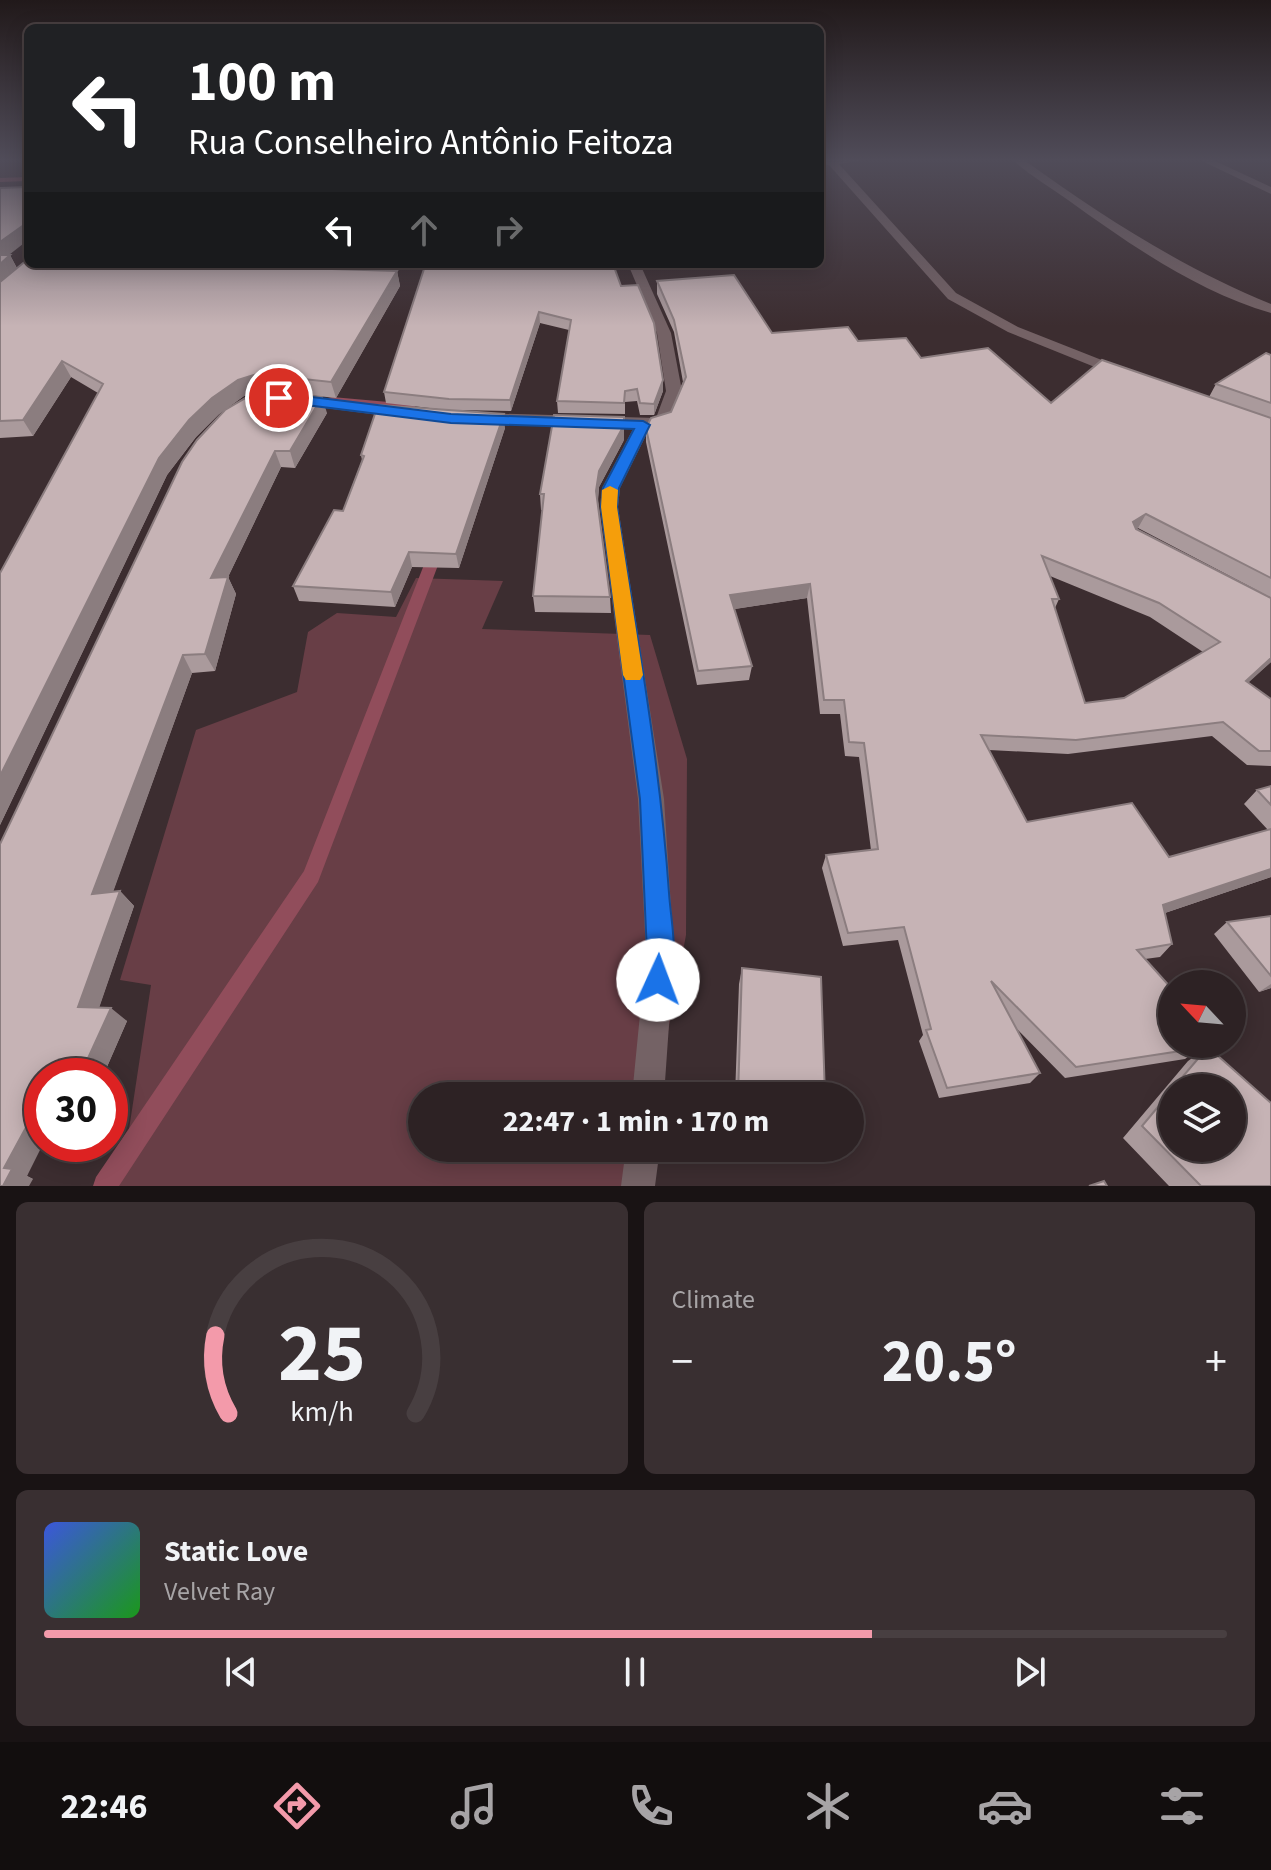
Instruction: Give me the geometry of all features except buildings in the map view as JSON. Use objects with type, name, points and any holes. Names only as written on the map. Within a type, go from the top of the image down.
[{"type":"street","points":[[876,215],[952,296],[971,309],[1056,349],[1142,380]]},
{"type":"street","points":[[1098,215],[1159,253],[1271,309]]},
{"type":"street","points":[[303,272],[359,268]]},
{"type":"street","points":[[463,418],[643,425],[662,422],[674,391],[664,333],[636,268]]},
{"type":"street","points":[[279,398],[418,414]]},
{"type":"street","points":[[643,425],[611,488],[609,507],[651,799],[660,953],[649,1082]]},
{"type":"street","points":[[638,1186],[641,1162]]},
{"type":"shaded area","points":[[416,578],[503,581],[482,629],[650,635],[687,759],[686,935],[659,1082],[408,1082],[408,1162],[644,1162],[640,1186],[114,1186],[121,1182],[124,1162],[128,1162],[128,1136],[151,985],[120,980],[196,730],[297,692],[308,632],[337,613],[396,617]]},
{"type":"waterway","points":[[332,400],[411,407]]},
{"type":"waterway","points":[[105,1186],[311,876],[436,552]]},
{"type":"slow traffic","points":[[610,490],[609,507],[633,675]]},
{"type":"route","points":[[279,398],[451,418],[643,425],[611,488],[609,507],[651,799],[660,953],[658,980]]}]
